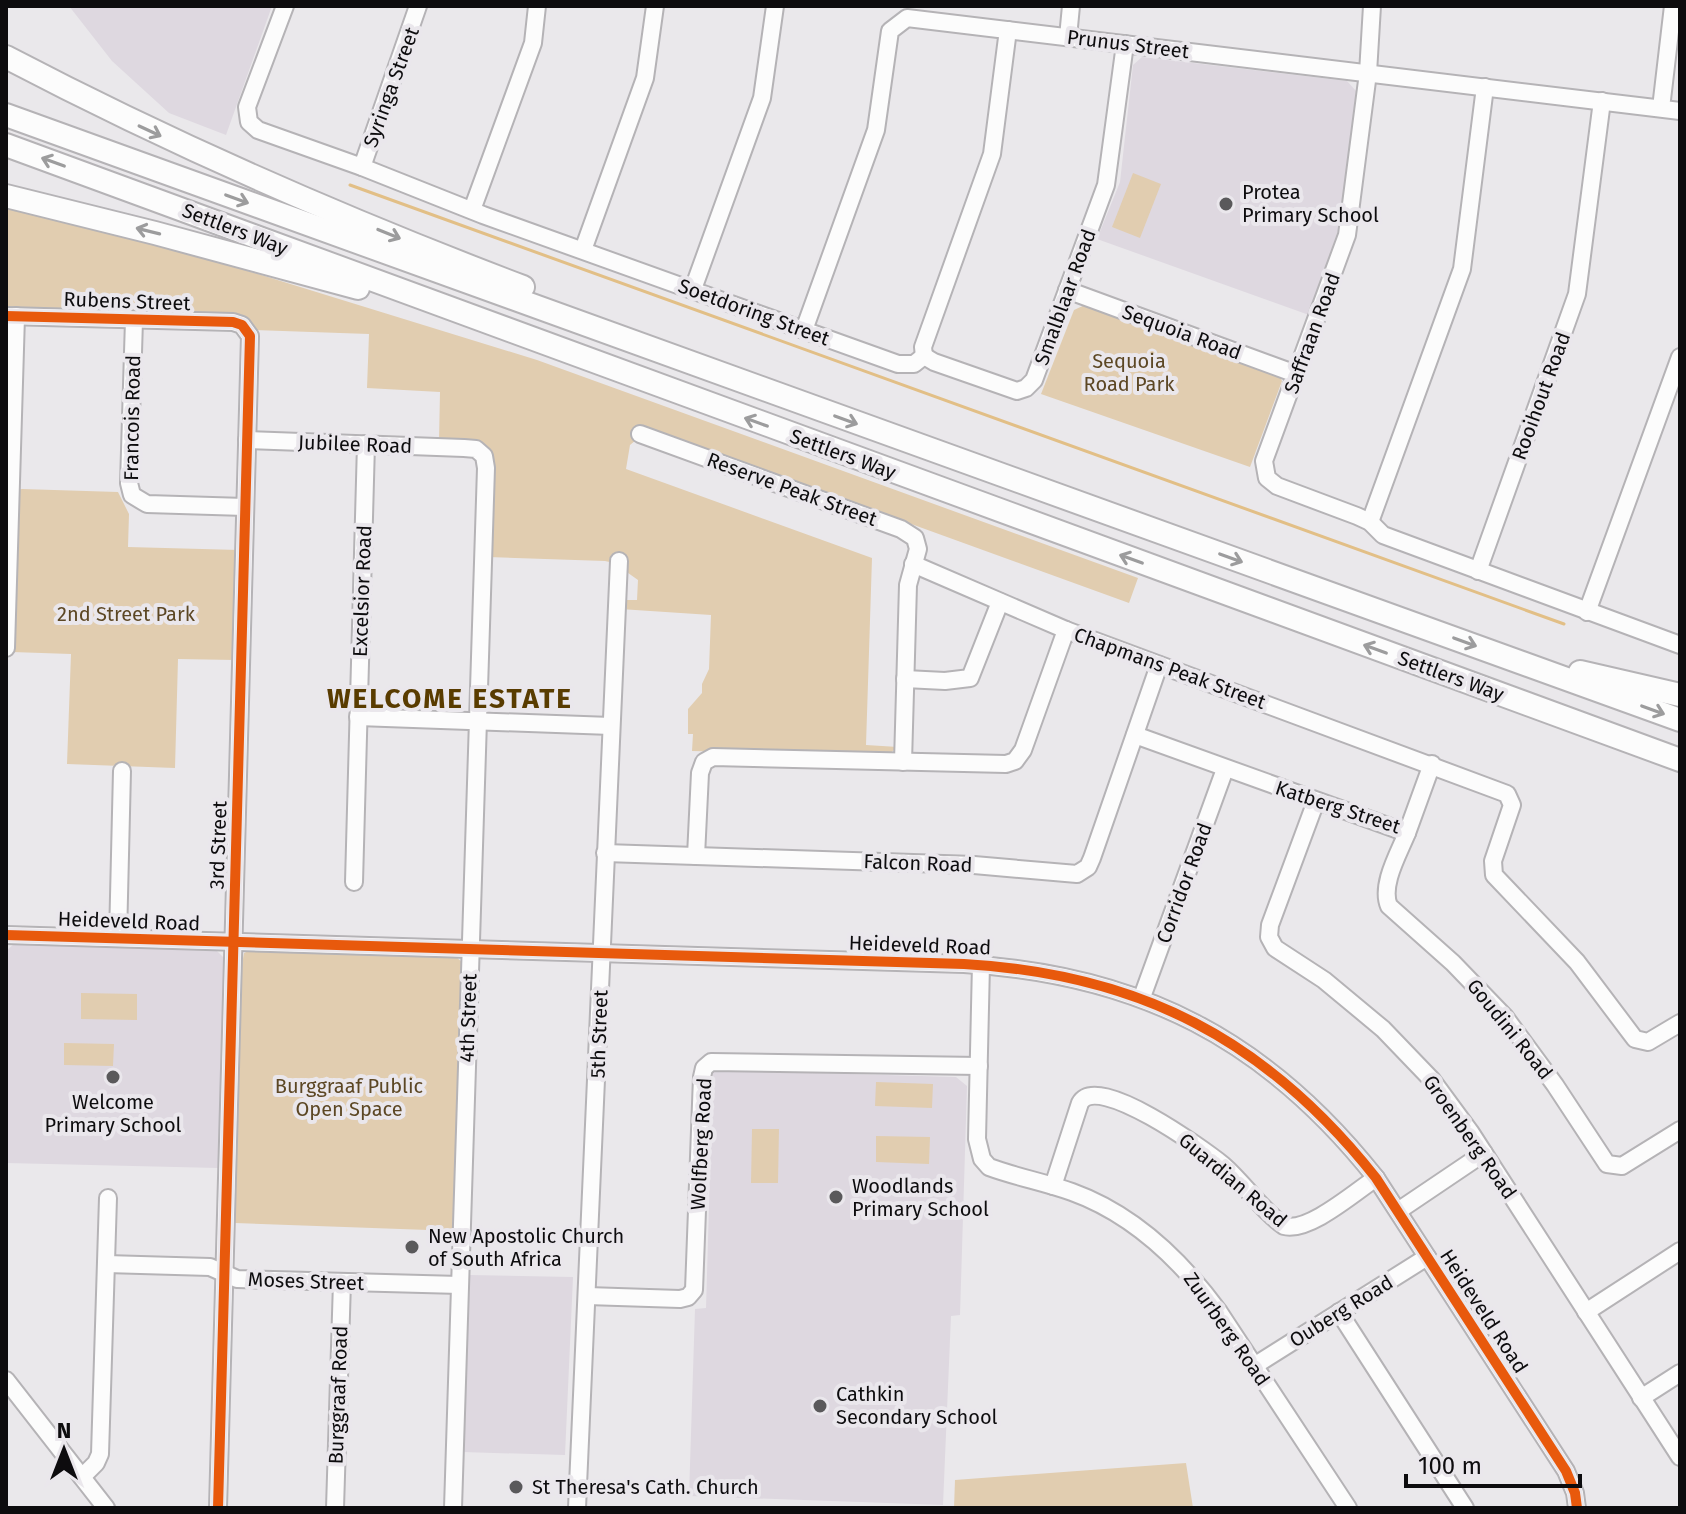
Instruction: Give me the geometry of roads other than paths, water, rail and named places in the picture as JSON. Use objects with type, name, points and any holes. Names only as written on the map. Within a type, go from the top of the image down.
[{"type":"highway","points":[[6,41],[87,92],[118,116]]},
{"type":"highway","points":[[6,57],[118,116],[306,201],[690,350],[720,375]]},
{"type":"highway","name":"Settlers Way","points":[[6,115],[1680,720]]},
{"type":"highway","name":"Settlers Way","points":[[6,145],[1680,760]]},
{"type":"highway","points":[[6,196],[155,233],[494,326]]},
{"type":"highway","points":[[1501,655],[1680,695]]},
{"type":"highway","points":[[1580,724],[1680,772]]},
{"type":"street","name":"Soetdoring Street","points":[[285,6],[247,107],[249,122],[258,130],[903,365],[914,364],[924,356]]},
{"type":"street","name":"Syringa Street","points":[[362,167],[418,6]]},
{"type":"street","points":[[472,210],[533,43],[537,6]]},
{"type":"street","points":[[583,250],[645,78],[655,6]]},
{"type":"street","points":[[693,289],[762,98],[775,6]]},
{"type":"street","points":[[1068,37],[1071,6]]},
{"type":"street","name":"Saffraan Road","points":[[1372,6],[1368,73],[1347,235],[1264,461],[1267,478],[1277,486],[1370,522],[1383,535],[1478,571]]},
{"type":"street","points":[[1661,108],[1673,6]]},
{"type":"street","name":"Prunus Street","points":[[804,330],[876,130],[890,31],[907,18],[1680,111]]},
{"type":"street","points":[[924,356],[923,347],[992,154],[1008,30]]},
{"type":"street","name":"Smalblaar Road","points":[[924,356],[1020,391],[1034,380],[1106,185],[1125,44]]},
{"type":"street","points":[[1370,522],[1462,269],[1485,87]]},
{"type":"street","name":"Rooihout Road","points":[[1478,571],[1577,294],[1602,101]]},
{"type":"street","name":"Sequoia Road","points":[[1067,290],[1296,374]]},
{"type":"street","points":[[6,648],[11,316]]},
{"type":"street","name":"Rubens Street","points":[[11,316],[233,322],[246,328]]},
{"type":"street","name":"Francois Road","points":[[134,320],[129,483],[132,495],[147,504],[245,507]]},
{"type":"street","name":"3rd Street","points":[[218,1508],[250,340],[246,328]]},
{"type":"street","points":[[1587,612],[1680,357]]},
{"type":"street","name":"Reserve Peak Street","points":[[640,434],[912,534],[917,542],[913,564]]},
{"type":"street","name":"Jubilee Road","points":[[247,440],[464,448]]},
{"type":"street","name":"Excelsior Road","points":[[354,882],[366,444]]},
{"type":"street","name":"4th Street","points":[[453,1508],[486,468],[480,452],[464,448]]},
{"type":"street","name":"5th Street","points":[[577,1508],[619,561]]},
{"type":"street","points":[[903,762],[908,585],[913,564]]},
{"type":"street","name":"Chapmans Peak Street","points":[[913,564],[1066,630],[1432,764]]},
{"type":"street","points":[[1478,571],[1680,645]]},
{"type":"street","points":[[905,679],[945,681],[970,678],[1000,602]]},
{"type":"street","points":[[696,856],[700,773],[709,759],[1006,764],[1015,761],[1023,750],[1066,630]]},
{"type":"street","points":[[1135,735],[1159,665]]},
{"type":"street","points":[[358,717],[611,726]]},
{"type":"street","name":"Katberg Street","points":[[1135,735],[1407,833],[1432,764]]},
{"type":"street","name":"Falcon Road","points":[[605,853],[974,865],[1077,874],[1088,867],[1092,858],[1135,735]]},
{"type":"street","points":[[1432,764],[1499,790],[1511,799],[1512,805],[1493,861],[1494,875],[1577,962],[1628,1032],[1635,1039],[1648,1042],[1680,1023]]},
{"type":"street","name":"Corridor Road","points":[[1142,997],[1225,769]]},
{"type":"street","points":[[118,938],[122,771]]},
{"type":"street","name":"Groenberg Road","points":[[1316,801],[1270,925],[1271,942],[1278,951],[1324,980],[1383,1029],[1432,1080],[1484,1153],[1680,1457]]},
{"type":"street","name":"Goudini Road","points":[[1407,833],[1387,887],[1389,906],[1453,963],[1505,1017],[1607,1164],[1622,1166],[1680,1130]]},
{"type":"street","name":"Heideveld Road","points":[[6,935],[981,964],[1060,974],[1142,997],[1234,1044],[1266,1066],[1294,1089],[1352,1148],[1398,1211],[1566,1471],[1577,1508]]},
{"type":"street","name":"Zuurberg Road","points":[[981,964],[977,1139],[982,1159],[989,1167],[1053,1186],[1111,1210],[1175,1258],[1197,1282],[1348,1508]]},
{"type":"street","name":"Wolfberg Road","points":[[587,1296],[680,1299],[688,1297],[694,1290],[702,1077],[704,1068],[711,1062],[979,1066]]},
{"type":"street","name":"Guardian Road","points":[[1053,1186],[1080,1103],[1087,1095],[1093,1094],[1107,1096],[1160,1121],[1194,1144],[1241,1182],[1284,1226],[1292,1228],[1307,1224],[1376,1178]]},
{"type":"street","points":[[1398,1211],[1484,1153]]},
{"type":"street","points":[[82,1477],[100,1454],[108,1198]]},
{"type":"street","points":[[1586,1312],[1680,1251]]},
{"type":"street","name":"Ouberg Road","points":[[1254,1366],[1427,1257]]},
{"type":"street","name":"Moses Street","points":[[106,1264],[210,1267],[237,1279],[460,1285]]},
{"type":"street","name":"Burggraaf Road","points":[[335,1508],[342,1282]]},
{"type":"street","points":[[1339,1312],[1465,1508]]},
{"type":"street","points":[[1641,1398],[1680,1373]]},
{"type":"street","points":[[6,1380],[106,1508]]},
{"type":"waterway","points":[[350,185],[1564,624]]},
{"type":"place","name":"Protea Primary School","points":[[1226,204]]},
{"type":"place","name":"Welcome Primary School","points":[[113,1077]]},
{"type":"place","name":"Woodlands Primary School","points":[[836,1197]]},
{"type":"place","name":"New Apostolic Church of South Africa","points":[[412,1247]]},
{"type":"place","name":"Cathkin Secondary School","points":[[820,1406]]},
{"type":"place","name":"St Theresa's Cath. Church","points":[[516,1487]]},
{"type":"district","name":"WELCOME ESTATE","points":[[450,698]]},
{"type":"park label","name":"Sequoia Road Park","points":[[1129,372]]},
{"type":"park label","name":"2nd Street Park","points":[[126,614]]},
{"type":"park label","name":"Burggraaf Public Open Space","points":[[349,1098]]}]
